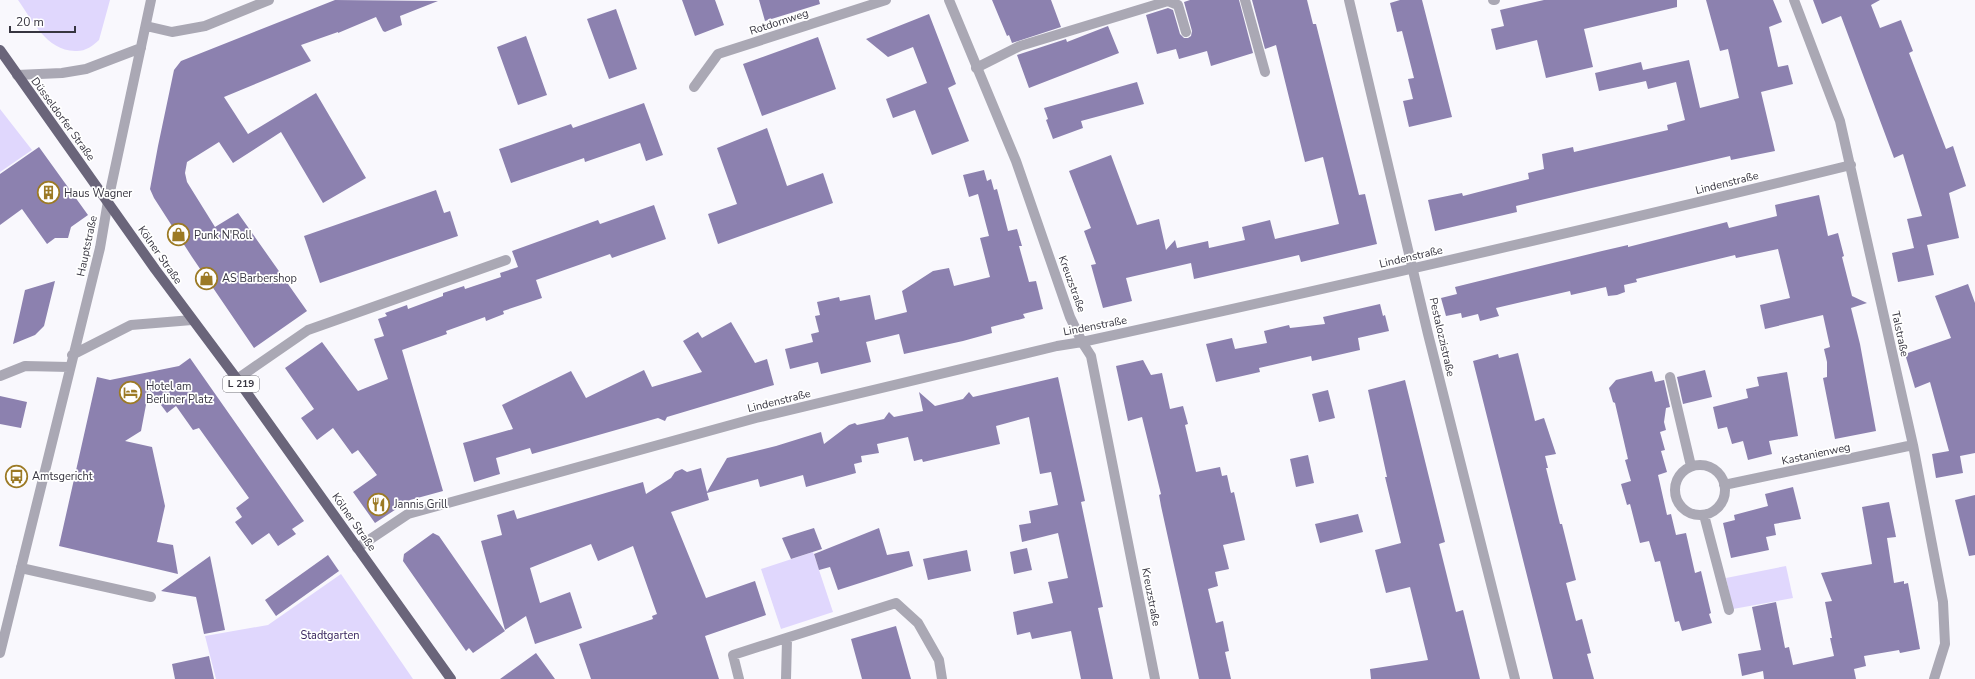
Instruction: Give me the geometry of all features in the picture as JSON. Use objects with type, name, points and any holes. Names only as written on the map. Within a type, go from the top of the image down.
[{"type":"main road","name":"Düsseldorfer Straße","points":[[0,50],[17,76],[108,201]]},
{"type":"main road","name":"Kölner Straße","points":[[108,201],[451,679]]},
{"type":"street","name":"Hauptstraße","points":[[0,653],[69,367],[100,248],[108,201],[151,0]]},
{"type":"street","points":[[146,26],[172,32],[205,26],[269,0]]},
{"type":"street","name":"Rotdornweg","points":[[694,87],[718,54],[886,0]]},
{"type":"street","name":"Kreuzstraße","points":[[949,0],[1016,161],[1070,317],[1082,342],[1091,356],[1155,679]]},
{"type":"street","points":[[1245,0],[1265,72]]},
{"type":"street","name":"Pestalozzistraße","points":[[1349,0],[1515,679]]},
{"type":"street","name":"Talstraße","points":[[1794,0],[1840,121],[1851,164],[1913,445],[1943,602],[1945,644],[1934,679]]},
{"type":"street","points":[[976,68],[1020,46],[1168,1],[1178,6],[1186,32]]},
{"type":"street","points":[[17,76],[62,73],[86,69],[141,48]]},
{"type":"street","name":"Lindenstraße","points":[[357,548],[408,514],[756,418],[1050,348],[1414,269],[1678,208],[1851,164]]},
{"type":"street","points":[[237,379],[308,330],[506,260]]},
{"type":"street","points":[[72,355],[131,325],[192,320]]},
{"type":"street","points":[[0,376],[25,366],[69,367]]},
{"type":"street","points":[[1670,377],[1692,466]]},
{"type":"street","name":"Kastanienweg","points":[[1724,485],[1913,445]]},
{"type":"street","points":[[1704,465],[1712,468],[1722,479],[1724,485],[1724,496],[1720,504],[1712,511],[1704,515],[1688,512],[1679,505],[1675,497],[1674,489],[1678,477],[1684,470],[1692,466],[1704,465]]},
{"type":"street","points":[[1704,515],[1728,610]]},
{"type":"street","points":[[21,568],[151,596]]},
{"type":"street","points":[[740,679],[733,655],[896,603],[918,623],[939,660],[942,679]]},
{"type":"street","points":[[786,679],[787,639]]},
{"type":"green space","points":[[18,0],[110,0],[99,40],[82,51],[75,51],[56,46],[48,40],[35,25]]},
{"type":"green space","points":[[0,109],[32,150],[0,172]]},
{"type":"green space","points":[[813,552],[833,612],[781,629],[761,569]]},
{"type":"green space","points":[[1786,566],[1793,598],[1733,609],[1726,578]]},
{"type":"green space","name":"Stadtgarten","points":[[341,574],[413,679],[216,679],[205,636],[268,625]]},
{"type":"building","points":[[335,0],[438,1],[400,16],[402,25],[385,32],[383,31],[376,17],[338,33],[301,45],[311,61],[224,97],[248,134],[316,93],[366,178],[323,203],[281,132],[233,163],[219,142],[187,162],[185,173],[187,182],[215,227],[238,213],[307,311],[254,348],[192,257],[154,198],[150,189],[174,70],[181,61]]},
{"type":"building","points":[[682,0],[715,0],[724,25],[695,36]]},
{"type":"building","points":[[759,0],[819,0],[820,4],[765,21]]},
{"type":"building","points":[[992,0],[1051,0],[1061,27],[1012,43],[1009,35],[1007,36]]},
{"type":"building","points":[[1190,0],[1239,0],[1253,53],[1211,66],[1207,51],[1179,59],[1176,49],[1157,54],[1146,15],[1168,8],[1173,10],[1180,34],[1184,38],[1188,38],[1191,36],[1192,31],[1184,2]]},
{"type":"building","points":[[1252,0],[1307,0],[1313,24],[1316,24],[1359,195],[1365,194],[1377,244],[1301,262],[1299,255],[1194,279],[1191,263],[1126,278],[1132,301],[1103,308],[1091,265],[1096,264],[1084,231],[1091,228],[1069,171],[1111,155],[1137,225],[1159,219],[1166,250],[1175,240],[1177,248],[1208,241],[1209,248],[1245,240],[1242,227],[1270,220],[1275,239],[1339,224],[1323,157],[1305,162],[1276,45],[1265,49]]},
{"type":"building","points":[[1400,0],[1422,0],[1452,117],[1409,127],[1403,101],[1413,99],[1408,79],[1414,78],[1402,31],[1397,32],[1390,3]]},
{"type":"building","points":[[1544,0],[1677,0],[1677,7],[1584,29],[1593,67],[1546,78],[1537,40],[1496,50],[1491,29],[1504,26],[1500,10]]},
{"type":"building","points":[[1706,0],[1773,0],[1782,22],[1769,27],[1778,67],[1788,65],[1793,84],[1761,92],[1775,151],[1731,160],[1730,156],[1583,190],[1516,206],[1517,212],[1435,231],[1428,200],[1462,193],[1463,196],[1529,179],[1528,173],[1544,169],[1542,154],[1573,147],[1574,152],[1668,130],[1667,125],[1685,120],[1676,82],[1648,89],[1646,81],[1599,91],[1595,73],[1641,62],[1643,70],[1689,60],[1700,108],[1739,98],[1728,49],[1720,51]]},
{"type":"building","points":[[1813,0],[1880,0],[1871,5],[1880,28],[1901,20],[1913,51],[1909,53],[1946,149],[1953,146],[1966,186],[1949,193],[1959,238],[1927,245],[1934,275],[1898,282],[1892,253],[1914,248],[1907,219],[1922,216],[1903,154],[1894,158],[1841,16],[1822,24]]},
{"type":"building","points":[[616,9],[637,69],[609,79],[587,19]]},
{"type":"building","points":[[929,14],[956,84],[948,88],[969,141],[932,155],[915,110],[893,118],[886,99],[927,83],[913,47],[888,57],[866,39]]},
{"type":"building","points":[[1108,26],[1119,53],[1029,88],[1017,55],[1066,39],[1067,42]]},
{"type":"building","points":[[526,36],[547,95],[518,105],[497,47]]},
{"type":"building","points":[[818,37],[836,89],[762,116],[743,64]]},
{"type":"building","points":[[1137,82],[1144,104],[1081,121],[1083,128],[1053,139],[1046,120],[1048,119],[1044,108]]},
{"type":"building","points":[[644,103],[663,155],[646,161],[640,143],[585,162],[584,158],[511,183],[499,149],[571,124],[573,128]]},
{"type":"building","points":[[767,128],[787,186],[823,173],[833,203],[718,244],[708,214],[737,204],[717,148]]},
{"type":"building","name":"Haus Wagner","points":[[39,147],[88,215],[71,227],[68,238],[55,238],[47,244],[22,209],[0,225],[0,174]]},
{"type":"building","points":[[984,170],[987,181],[991,179],[994,190],[997,189],[1008,231],[1017,229],[1022,246],[1019,246],[1029,282],[1036,281],[1043,309],[1023,314],[1025,318],[991,327],[992,333],[963,341],[904,354],[899,334],[866,342],[871,362],[821,374],[818,362],[790,369],[785,349],[813,342],[811,334],[819,332],[815,316],[820,315],[817,302],[839,297],[840,301],[870,295],[875,320],[907,312],[902,291],[933,271],[949,268],[954,286],[990,277],[980,238],[989,236],[978,194],[969,197],[963,175]]},
{"type":"building","points":[[436,190],[444,213],[450,211],[458,236],[320,283],[304,236]]},
{"type":"building","points":[[1819,195],[1828,236],[1838,233],[1844,256],[1842,257],[1852,296],[1867,303],[1851,308],[1860,344],[1876,431],[1835,439],[1823,378],[1827,377],[1827,362],[1824,349],[1830,347],[1823,315],[1765,329],[1760,305],[1790,298],[1778,249],[1736,258],[1735,255],[1636,279],[1637,282],[1624,285],[1625,292],[1617,295],[1608,296],[1606,287],[1571,295],[1570,291],[1496,308],[1499,316],[1480,321],[1478,314],[1462,318],[1461,313],[1446,316],[1441,298],[1457,294],[1455,287],[1628,245],[1628,247],[1727,222],[1729,228],[1777,216],[1775,205]]},
{"type":"building","points":[[654,205],[666,239],[612,258],[610,254],[536,280],[542,298],[503,311],[504,314],[486,321],[485,317],[446,331],[447,334],[402,350],[443,491],[410,500],[375,523],[353,492],[377,475],[358,450],[352,454],[333,428],[317,440],[301,418],[314,409],[285,368],[322,342],[358,391],[388,379],[374,339],[384,336],[378,319],[387,316],[385,313],[407,305],[408,309],[443,296],[443,293],[464,286],[465,289],[501,277],[500,273],[518,267],[512,251],[598,220],[600,224]]},
{"type":"building","points":[[55,281],[44,326],[35,335],[13,344],[25,290]]},
{"type":"building","points":[[1968,284],[1975,303],[1975,453],[1960,456],[1963,473],[1936,478],[1932,454],[1949,451],[1930,382],[1915,388],[1905,354],[1951,338],[1935,296]]},
{"type":"building","points":[[1380,304],[1383,316],[1385,315],[1389,331],[1358,338],[1360,350],[1312,361],[1311,356],[1259,368],[1260,372],[1216,382],[1206,344],[1232,338],[1235,349],[1267,343],[1264,331],[1289,325],[1290,328],[1325,324],[1323,317]]},
{"type":"building","points":[[731,322],[755,363],[767,359],[774,385],[667,417],[665,421],[658,418],[532,454],[530,448],[496,458],[500,474],[474,482],[463,443],[513,429],[502,405],[571,371],[586,398],[644,370],[652,387],[702,372],[683,341],[698,332],[702,338]]},
{"type":"building","points":[[1518,353],[1535,421],[1544,418],[1556,454],[1545,456],[1548,468],[1546,468],[1576,580],[1566,583],[1576,621],[1582,619],[1591,653],[1587,654],[1594,679],[1553,679],[1473,361],[1498,354],[1499,358]]},
{"type":"building","points":[[190,358],[304,521],[292,529],[296,534],[278,546],[269,533],[252,545],[235,522],[242,517],[236,508],[249,498],[199,428],[193,430],[176,406],[167,413],[149,389],[141,431],[125,441],[152,447],[165,506],[157,542],[173,545],[178,574],[59,546],[97,377],[110,380],[179,366]]},
{"type":"building","points":[[1143,360],[1151,375],[1162,373],[1170,409],[1183,406],[1188,424],[1185,425],[1196,472],[1220,467],[1222,476],[1227,475],[1231,493],[1234,492],[1245,540],[1223,545],[1229,569],[1215,572],[1218,586],[1208,589],[1216,623],[1223,621],[1229,651],[1225,652],[1231,679],[1199,679],[1161,506],[1159,495],[1161,494],[1142,417],[1128,421],[1116,366]]},
{"type":"building","points":[[1705,370],[1712,397],[1683,404],[1677,377]]},
{"type":"building","points":[[1652,371],[1655,382],[1664,380],[1670,407],[1666,408],[1664,422],[1666,430],[1660,432],[1665,450],[1661,451],[1667,472],[1658,475],[1667,515],[1671,514],[1676,535],[1686,533],[1695,573],[1701,571],[1711,613],[1709,614],[1712,623],[1682,631],[1679,621],[1675,622],[1660,561],[1655,562],[1649,541],[1640,543],[1630,504],[1627,505],[1621,484],[1631,481],[1625,460],[1628,459],[1615,403],[1613,402],[1609,388],[1616,380]]},
{"type":"building","points":[[1787,372],[1798,436],[1769,441],[1772,454],[1748,460],[1743,441],[1732,444],[1727,427],[1718,429],[1713,407],[1748,398],[1746,389],[1759,386],[1757,377]]},
{"type":"building","points":[[1058,377],[1085,501],[1081,502],[1103,607],[1098,608],[1113,679],[1081,679],[1071,631],[1032,639],[1030,632],[1017,635],[1013,612],[1053,603],[1048,582],[1068,578],[1058,533],[1022,542],[1019,525],[1031,523],[1029,511],[1058,505],[1051,472],[1040,474],[1029,417],[996,426],[1000,444],[923,462],[922,459],[914,461],[908,437],[877,444],[879,453],[861,456],[862,462],[854,464],[856,473],[806,487],[803,475],[760,487],[758,479],[707,493],[709,500],[671,512],[706,598],[755,581],[766,615],[705,636],[719,679],[591,679],[579,644],[653,619],[652,616],[657,614],[633,546],[598,561],[591,544],[530,568],[540,603],[570,592],[582,628],[535,644],[526,616],[505,630],[481,541],[502,535],[497,515],[514,510],[517,519],[643,482],[646,494],[671,478],[675,472],[682,469],[687,472],[701,468],[707,492],[727,458],[776,446],[821,432],[824,444],[849,425],[855,423],[857,425],[884,419],[889,412],[894,417],[923,411],[919,392],[935,406],[963,399],[969,392],[973,397]]},
{"type":"building","points":[[1405,380],[1445,542],[1439,544],[1456,612],[1463,610],[1480,679],[1371,679],[1370,669],[1428,660],[1410,587],[1386,593],[1375,550],[1401,543],[1385,477],[1387,477],[1368,390]]},
{"type":"building","points":[[1328,390],[1335,418],[1319,422],[1312,394]]},
{"type":"building","points":[[0,396],[27,402],[21,428],[0,424]]},
{"type":"building","points":[[1308,455],[1314,483],[1296,487],[1290,459]]},
{"type":"building","points":[[1793,487],[1801,519],[1774,524],[1776,535],[1766,537],[1769,550],[1731,558],[1723,523],[1735,520],[1734,515],[1768,506],[1765,494]]},
{"type":"building","points":[[1975,495],[1975,555],[1969,556],[1955,500]]},
{"type":"building","points":[[1889,502],[1896,537],[1887,538],[1894,583],[1904,581],[1904,584],[1908,583],[1920,649],[1900,653],[1899,650],[1864,656],[1866,666],[1854,669],[1856,679],[1764,679],[1763,671],[1742,676],[1738,654],[1761,650],[1752,607],[1776,602],[1785,648],[1789,647],[1793,665],[1834,656],[1825,602],[1832,601],[1821,573],[1872,564],[1862,507]]},
{"type":"building","points":[[1358,514],[1363,532],[1320,543],[1315,524]]},
{"type":"building","points":[[814,528],[822,549],[791,559],[782,538]]},
{"type":"building","points":[[879,528],[887,555],[909,551],[913,566],[838,590],[830,567],[819,570],[814,554]]},
{"type":"building","points":[[433,533],[439,536],[505,631],[473,653],[469,648],[466,651],[403,561],[404,554]]},
{"type":"building","points":[[1027,548],[1032,570],[1014,574],[1010,552]]},
{"type":"building","points":[[967,550],[971,571],[928,580],[923,559]]},
{"type":"building","points":[[328,555],[339,571],[276,616],[265,600]]},
{"type":"building","points":[[210,556],[225,630],[204,634],[196,597],[161,591]]},
{"type":"building","points":[[896,626],[911,679],[862,679],[851,639]]},
{"type":"building","points":[[536,653],[555,679],[500,679]]},
{"type":"building","points":[[209,656],[214,679],[175,679],[172,664]]},
{"type":"place","name":"Haus Wagner","points":[[49,193]]},
{"type":"place","name":"Punk N'Roll","points":[[179,235]]},
{"type":"place","name":"AS Barbershop","points":[[206,278]]},
{"type":"place","name":"Hotel am Berliner Platz","points":[[130,392]]},
{"type":"place","name":"Amtsgericht","points":[[16,476]]},
{"type":"place","name":"Jannis Grill","points":[[379,504]]}]
